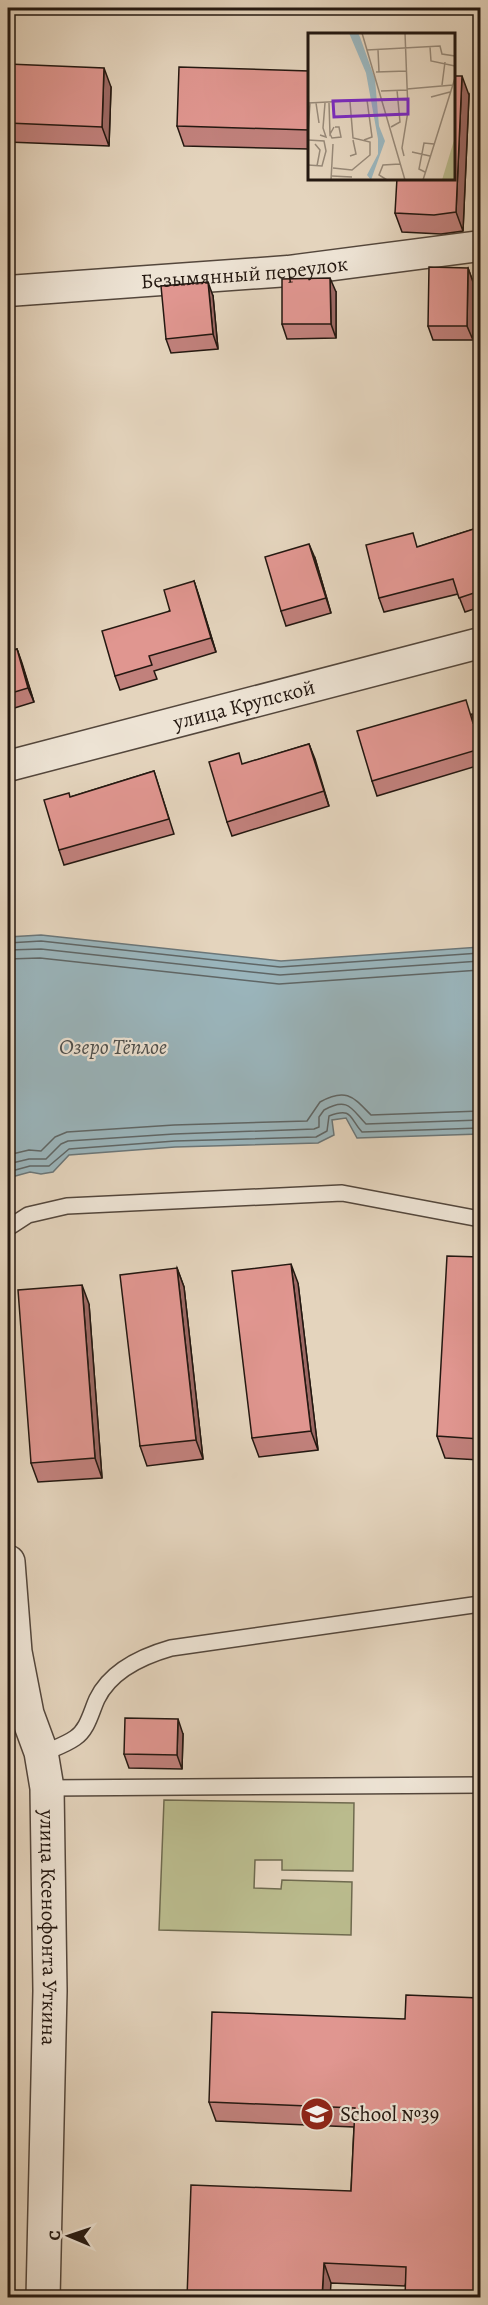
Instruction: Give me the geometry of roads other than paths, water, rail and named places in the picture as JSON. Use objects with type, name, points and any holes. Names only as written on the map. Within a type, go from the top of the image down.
[{"type":"street","name":"Безымянный переулок","points":[[8,291],[288,271],[480,246]]},
{"type":"street","name":"улица Крупской","points":[[8,766],[480,643]]},
{"type":"street","name":"улица Ксенофонта Уткина","points":[[8,1562],[15,1652],[27,1714],[42,1754],[47,1788],[50,1991],[43,2298]]},
{"type":"lane","points":[[8,1228],[28,1215],[68,1206],[342,1193],[480,1219]]},
{"type":"lane","points":[[42,1754],[76,1738],[85,1727],[98,1696],[109,1682],[120,1671],[151,1654],[171,1648],[480,1604]]},
{"type":"lane","points":[[47,1788],[480,1785]]},
{"type":"water","name":"Озеро Тёплое","points":[[41,935],[281,961],[480,947],[480,1134],[357,1138],[346,1118],[332,1120],[334,1135],[318,1143],[175,1147],[69,1155],[53,1172],[41,1174],[30,1172],[8,1178],[8,937]]},
{"type":"place","name":"School №39","points":[[317,2114]]}]
